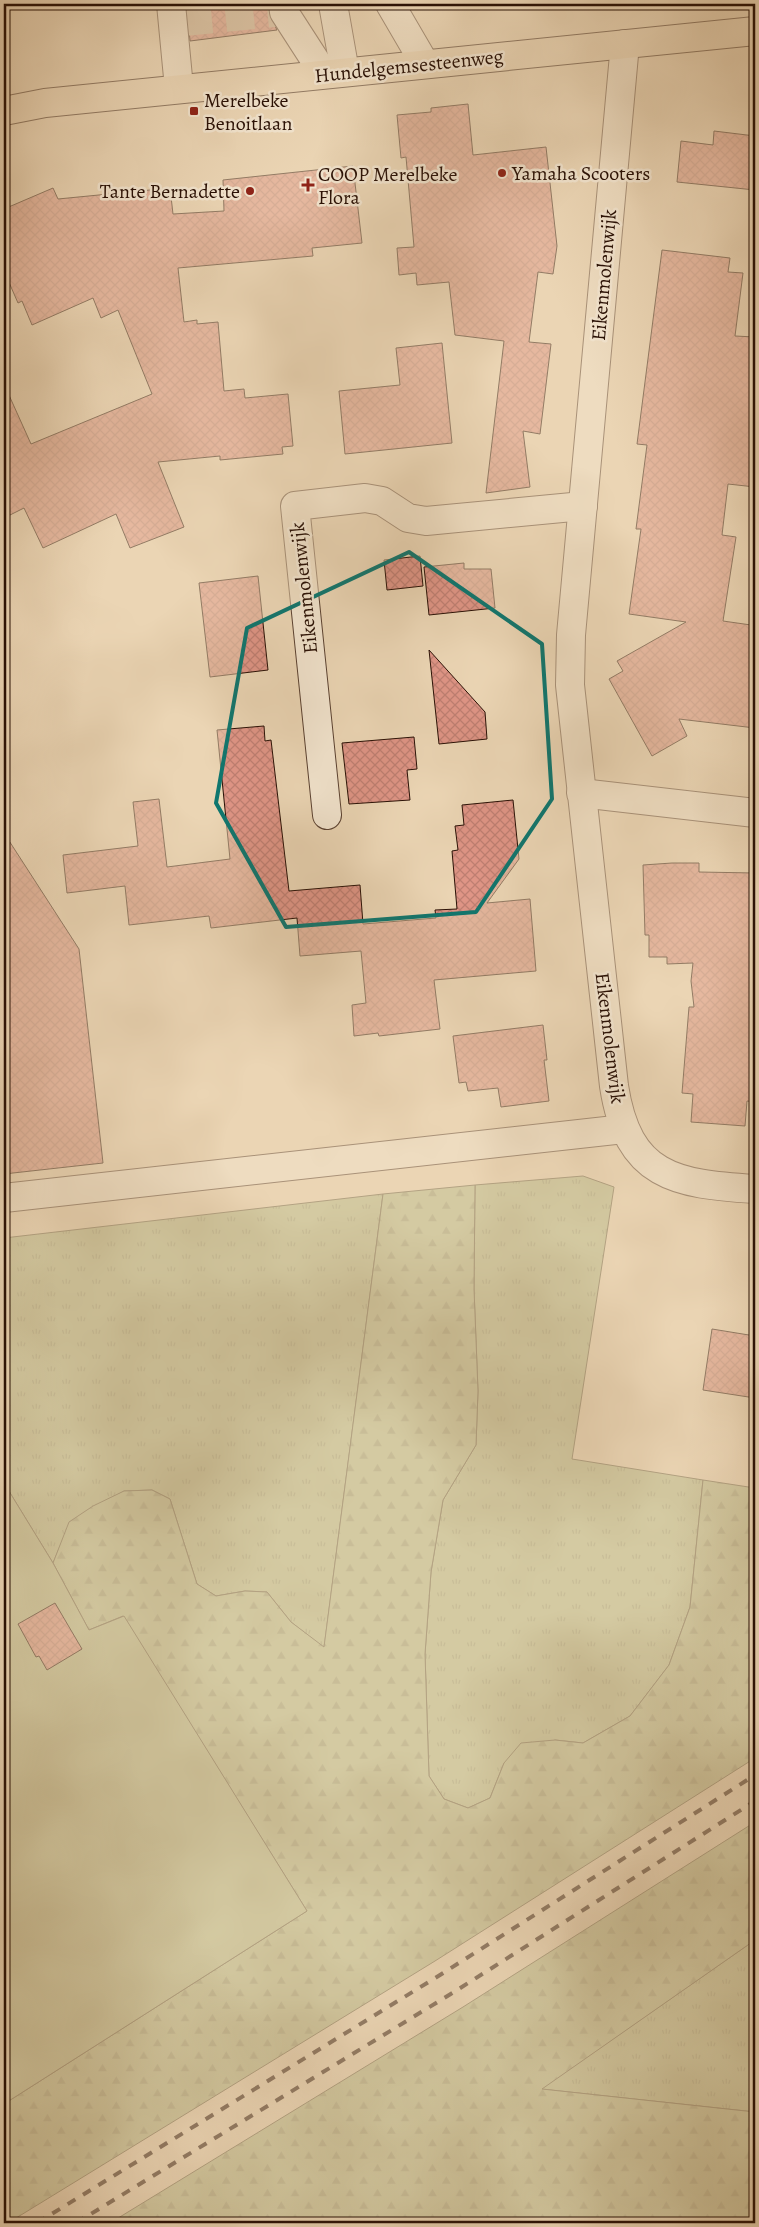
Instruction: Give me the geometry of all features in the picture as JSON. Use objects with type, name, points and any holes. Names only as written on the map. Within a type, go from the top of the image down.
[{"type":"main road","name":"Hundelgemsesteenweg","points":[[4,111],[46,103],[179,88],[755,31]]},
{"type":"street","points":[[283,4],[284,12],[335,73]]},
{"type":"street","points":[[333,4],[335,73]]},
{"type":"street","points":[[390,4],[425,64]]},
{"type":"street","points":[[177,21],[179,88]]},
{"type":"street","name":"Eikenmolenwijk","points":[[625,44],[571,635],[570,685],[614,1086],[624,1129],[639,1152],[660,1171],[680,1180],[708,1186],[755,1188]]},
{"type":"street","name":"Eikenmolenwijk","points":[[327,815],[295,506],[365,498],[382,501],[408,518],[426,521],[583,506]]},
{"type":"street","points":[[581,793],[755,812]]},
{"type":"street","points":[[4,1198],[624,1129]]},
{"type":"highlighted area","points":[[409,552],[542,644],[552,799],[476,912],[286,927],[216,803],[247,628]]},
{"type":"green space","points":[[583,1176],[614,1187],[572,1459],[703,1480],[690,1607],[669,1665],[630,1716],[583,1743],[555,1740],[504,1763],[490,1798],[468,1808],[444,1799],[429,1776],[425,1654],[431,1572],[443,1500],[476,1445],[478,1391],[474,1289],[475,1185]]},
{"type":"green space","points":[[475,1185],[474,1289],[478,1391],[476,1445],[443,1500],[431,1572],[425,1654],[429,1776],[444,1799],[468,1808],[490,1798],[504,1763],[521,1743],[555,1740],[583,1743],[630,1716],[669,1665],[690,1607],[703,1480],[755,1488],[755,1758],[435,1961],[8,2223],[4,2223],[4,2104],[307,1911],[123,1616],[89,1630],[53,1563],[69,1522],[93,1506],[124,1491],[152,1490],[170,1499],[197,1584],[216,1596],[245,1591],[267,1592],[291,1622],[324,1647],[383,1194]]},
{"type":"green space","points":[[383,1194],[324,1648],[291,1622],[267,1592],[245,1591],[216,1596],[197,1584],[170,1499],[152,1490],[124,1491],[70,1522],[53,1563],[4,1483],[4,1238]]},
{"type":"green space","points":[[4,1483],[53,1563],[89,1630],[124,1616],[307,1911],[4,2104]]},
{"type":"green space","points":[[755,1822],[755,1940],[542,2089],[755,2112],[755,2223],[110,2223],[463,2007]]},
{"type":"green space","points":[[755,1940],[755,2112],[541,2089]]},
{"type":"building","points":[[187,4],[268,4],[269,14],[277,30],[190,41]]},
{"type":"building","points":[[468,104],[473,155],[546,147],[557,246],[553,274],[538,272],[529,342],[551,344],[540,434],[523,431],[530,487],[486,493],[504,341],[455,335],[449,282],[417,285],[416,273],[399,275],[397,248],[414,247],[406,157],[401,158],[397,115],[431,112],[431,108]]},
{"type":"building","points":[[714,131],[755,136],[755,190],[677,182],[681,141],[713,145]]},
{"type":"building","points":[[353,166],[362,243],[312,248],[313,256],[178,268],[184,322],[197,320],[197,324],[218,322],[224,391],[244,389],[245,398],[288,394],[293,446],[282,447],[283,454],[220,460],[220,456],[158,462],[184,527],[130,548],[116,514],[43,548],[24,508],[4,518],[4,384],[31,444],[152,394],[118,310],[101,318],[93,298],[32,325],[22,301],[18,303],[4,271],[4,209],[53,188],[58,199],[170,188],[173,214],[224,211],[223,180]]},
{"type":"building","points":[[662,250],[730,258],[728,272],[743,273],[735,336],[755,337],[755,487],[728,484],[722,535],[736,537],[723,621],[751,625],[750,634],[755,635],[755,728],[679,719],[687,736],[652,756],[609,679],[623,671],[617,661],[686,622],[629,614],[641,529],[636,529],[647,445],[637,444]]},
{"type":"building","points":[[442,343],[452,443],[345,454],[339,391],[400,385],[396,348]]},
{"type":"building","points":[[420,556],[423,586],[387,590],[384,560]]},
{"type":"building","points":[[464,563],[464,569],[491,569],[495,608],[429,615],[424,567]]},
{"type":"building","points":[[258,576],[268,670],[210,677],[199,583]]},
{"type":"building","points":[[429,650],[485,712],[487,739],[439,744]]},
{"type":"building","points":[[264,726],[265,741],[271,740],[289,891],[360,885],[363,924],[436,918],[435,910],[457,909],[452,851],[458,850],[455,826],[464,825],[462,805],[513,800],[519,859],[487,903],[530,899],[536,971],[434,980],[440,1029],[379,1036],[378,1033],[354,1036],[352,1005],[366,1003],[361,951],[300,956],[297,918],[211,928],[209,916],[129,925],[125,886],[67,893],[63,855],[138,846],[133,802],[159,799],[167,867],[230,859],[217,730]]},
{"type":"building","points":[[414,737],[417,769],[407,770],[410,800],[349,804],[342,743]]},
{"type":"building","points":[[4,833],[79,949],[103,1163],[4,1174]]},
{"type":"building","points":[[699,863],[699,872],[755,873],[755,1102],[747,1101],[745,1126],[691,1122],[693,1094],[682,1093],[689,1007],[694,1007],[691,981],[693,963],[667,964],[667,957],[649,957],[649,935],[645,935],[643,865]]},
{"type":"building","points":[[543,1025],[547,1060],[544,1060],[549,1101],[501,1107],[498,1088],[468,1091],[466,1082],[459,1083],[453,1036]]},
{"type":"building","points":[[712,1329],[755,1336],[755,1398],[703,1390]]},
{"type":"building","points":[[55,1603],[82,1649],[47,1670],[39,1656],[36,1657],[18,1624]]},
{"type":"tunnel","points":[[184,22],[284,12]]},
{"type":"railway","points":[[37,2223],[440,1975],[755,1775]]},
{"type":"railway","points":[[76,2223],[454,1992],[755,1801]]},
{"type":"place","name":"Merelbeke Benoitlaan","points":[[194,111]]},
{"type":"place","name":"Yamaha Scooters","points":[[502,173]]},
{"type":"place","name":"COOP Merelbeke Flora","points":[[308,185]]},
{"type":"place","name":"Tante Bernadette","points":[[250,191]]}]
